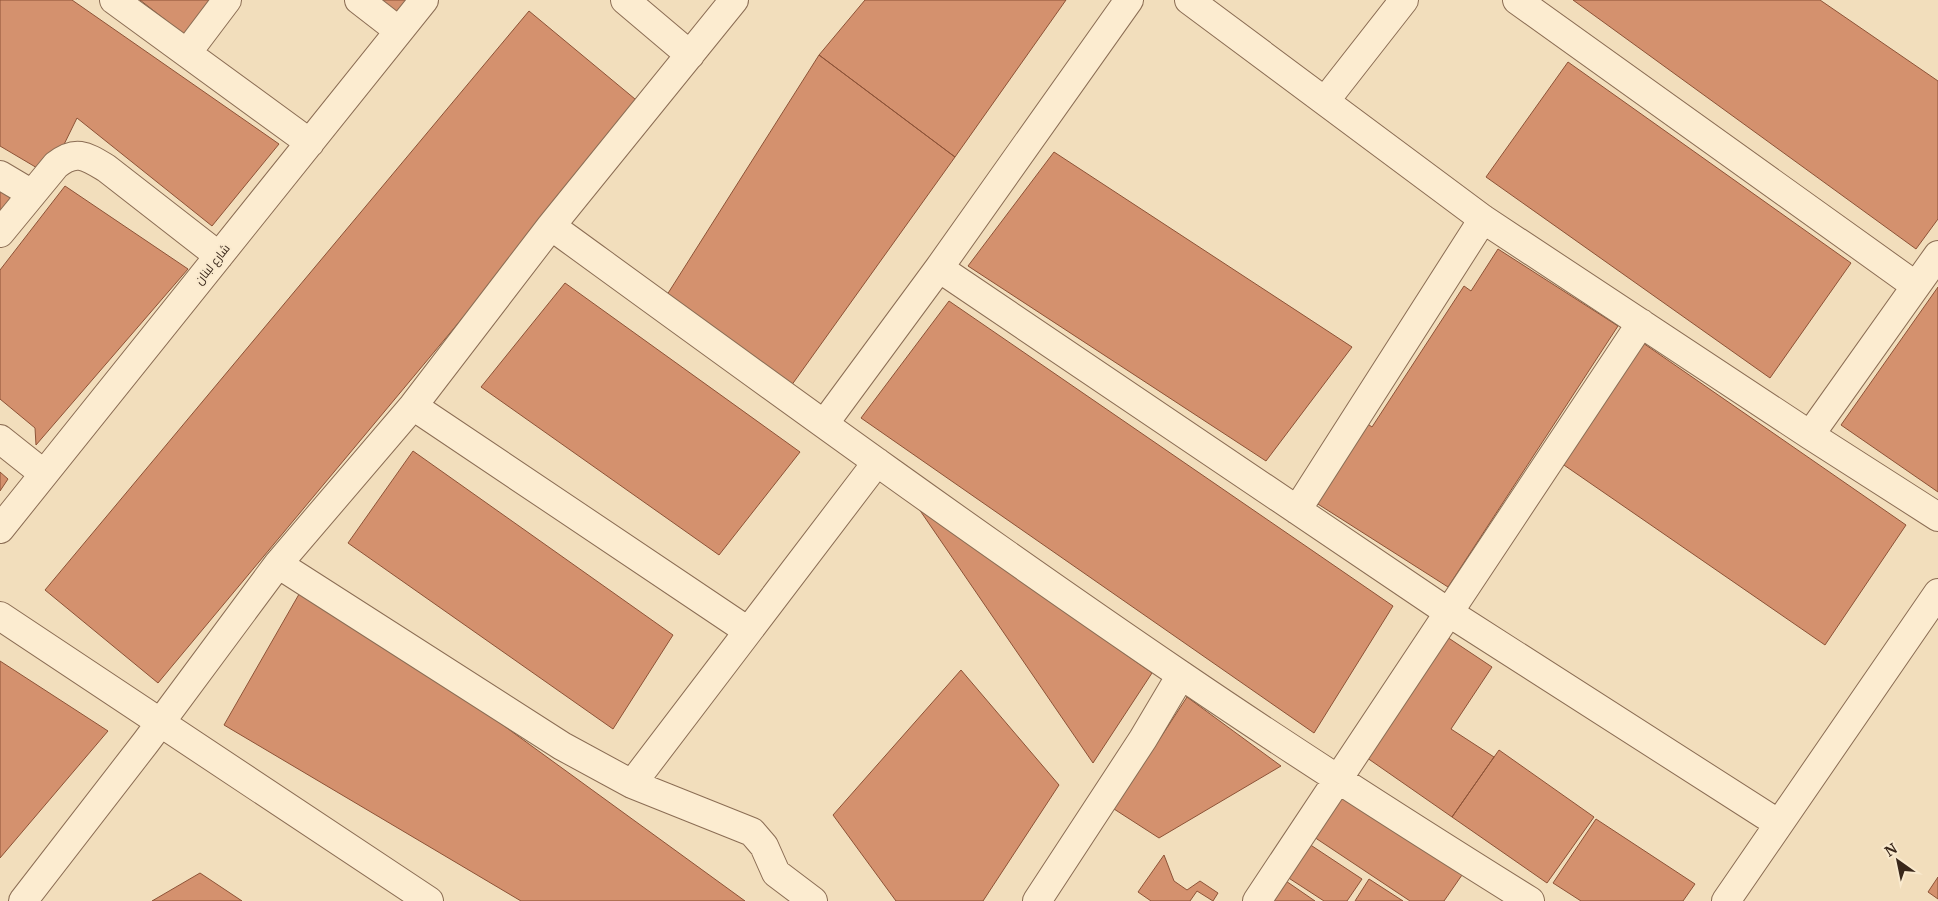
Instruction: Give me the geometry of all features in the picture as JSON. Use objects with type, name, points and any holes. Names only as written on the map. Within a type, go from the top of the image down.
[{"type":"street","points":[[114,0],[310,143]]},
{"type":"street","points":[[187,53],[227,0]]},
{"type":"street","points":[[359,0],[399,31]]},
{"type":"street","name":"شارع لبنان","points":[[0,529],[424,0]]},
{"type":"street","points":[[625,0],[690,55]]},
{"type":"street","points":[[23,901],[278,564],[413,406],[551,226],[734,0]]},
{"type":"street","points":[[824,424],[939,268],[1129,0]]},
{"type":"street","points":[[1190,0],[1483,219],[1810,435],[1938,517]]},
{"type":"street","points":[[1324,101],[1404,0]]},
{"type":"street","points":[[1516,0],[1916,286]]},
{"type":"street","points":[[0,233],[56,166],[66,158],[76,155],[88,158],[106,168],[219,256]]},
{"type":"street","points":[[0,175],[32,194]]},
{"type":"street","points":[[1297,510],[1483,219]]},
{"type":"street","points":[[551,226],[877,462],[1181,675],[1338,780],[1496,892],[1530,901]]},
{"type":"street","points":[[1810,435],[1938,255]]},
{"type":"street","points":[[939,268],[1448,612],[1779,824]]},
{"type":"street","points":[[1257,901],[1641,323]]},
{"type":"street","points":[[413,406],[748,631]]},
{"type":"street","points":[[0,439],[44,474]]},
{"type":"street","points":[[632,784],[877,462]]},
{"type":"street","points":[[278,564],[562,746],[632,784],[752,832],[764,846],[776,873],[813,901]]},
{"type":"street","points":[[1726,901],[1938,593]]},
{"type":"street","points":[[0,616],[429,901]]},
{"type":"street","points":[[1037,901],[1143,740],[1181,675]]},
{"type":"building","points":[[0,0],[72,0],[279,144],[212,226],[77,118],[49,175],[0,146]]},
{"type":"building","points":[[140,0],[212,0],[185,41],[181,32]]},
{"type":"building","points":[[379,0],[409,0],[398,15]]},
{"type":"building","points":[[865,0],[1066,0],[955,157],[819,55]]},
{"type":"building","points":[[1573,0],[1820,0],[1938,81],[1938,219],[1916,249]]},
{"type":"building","points":[[529,11],[641,104],[158,683],[45,590]]},
{"type":"building","points":[[819,55],[955,157],[791,386],[665,298]]},
{"type":"building","points":[[1568,62],[1851,263],[1770,378],[1486,177]]},
{"type":"building","points":[[1054,152],[1352,347],[1266,461],[968,266]]},
{"type":"building","points":[[65,186],[188,269],[36,445],[35,428],[0,399],[0,270]]},
{"type":"building","points":[[0,187],[20,199],[0,223]]},
{"type":"building","points":[[1498,249],[1618,326],[1448,587],[1310,499],[1362,420],[1372,427],[1464,286],[1471,291]]},
{"type":"building","points":[[565,283],[800,452],[719,555],[481,387]]},
{"type":"building","points":[[1938,287],[1938,492],[1841,425]]},
{"type":"building","points":[[949,301],[1393,606],[1314,733],[861,418]]},
{"type":"building","points":[[1643,343],[1906,525],[1825,645],[1561,463]]},
{"type":"building","points":[[413,451],[673,635],[613,729],[348,543]]},
{"type":"building","points":[[0,472],[8,479],[0,491]]},
{"type":"building","points":[[919,509],[1152,673],[1093,763]]},
{"type":"building","points":[[306,582],[745,901],[521,901],[224,725]]},
{"type":"building","points":[[1441,633],[1492,667],[1451,729],[1494,757],[1452,817],[1360,753]]},
{"type":"building","points":[[0,661],[108,731],[0,858]]},
{"type":"building","points":[[961,670],[1059,785],[983,901],[896,901],[833,815]]},
{"type":"building","points":[[1187,697],[1281,766],[1159,838],[1114,809]]},
{"type":"building","points":[[1499,750],[1594,817],[1547,883],[1452,817]]},
{"type":"building","points":[[1340,793],[1462,875],[1444,901],[1410,901],[1311,835]]},
{"type":"building","points":[[1596,819],[1695,884],[1683,901],[1581,901],[1553,883]]},
{"type":"building","points":[[1303,840],[1362,879],[1347,901],[1324,901],[1281,873]]},
{"type":"building","points":[[1164,855],[1174,881],[1187,890],[1200,881],[1218,893],[1213,901],[1197,891],[1190,901],[1151,901],[1138,892]]},
{"type":"building","points":[[200,873],[242,901],[152,901]]},
{"type":"building","points":[[1938,877],[1938,899],[1928,892]]},
{"type":"building","points":[[1283,879],[1315,901],[1268,901]]},
{"type":"building","points":[[1369,879],[1403,901],[1355,901]]}]
